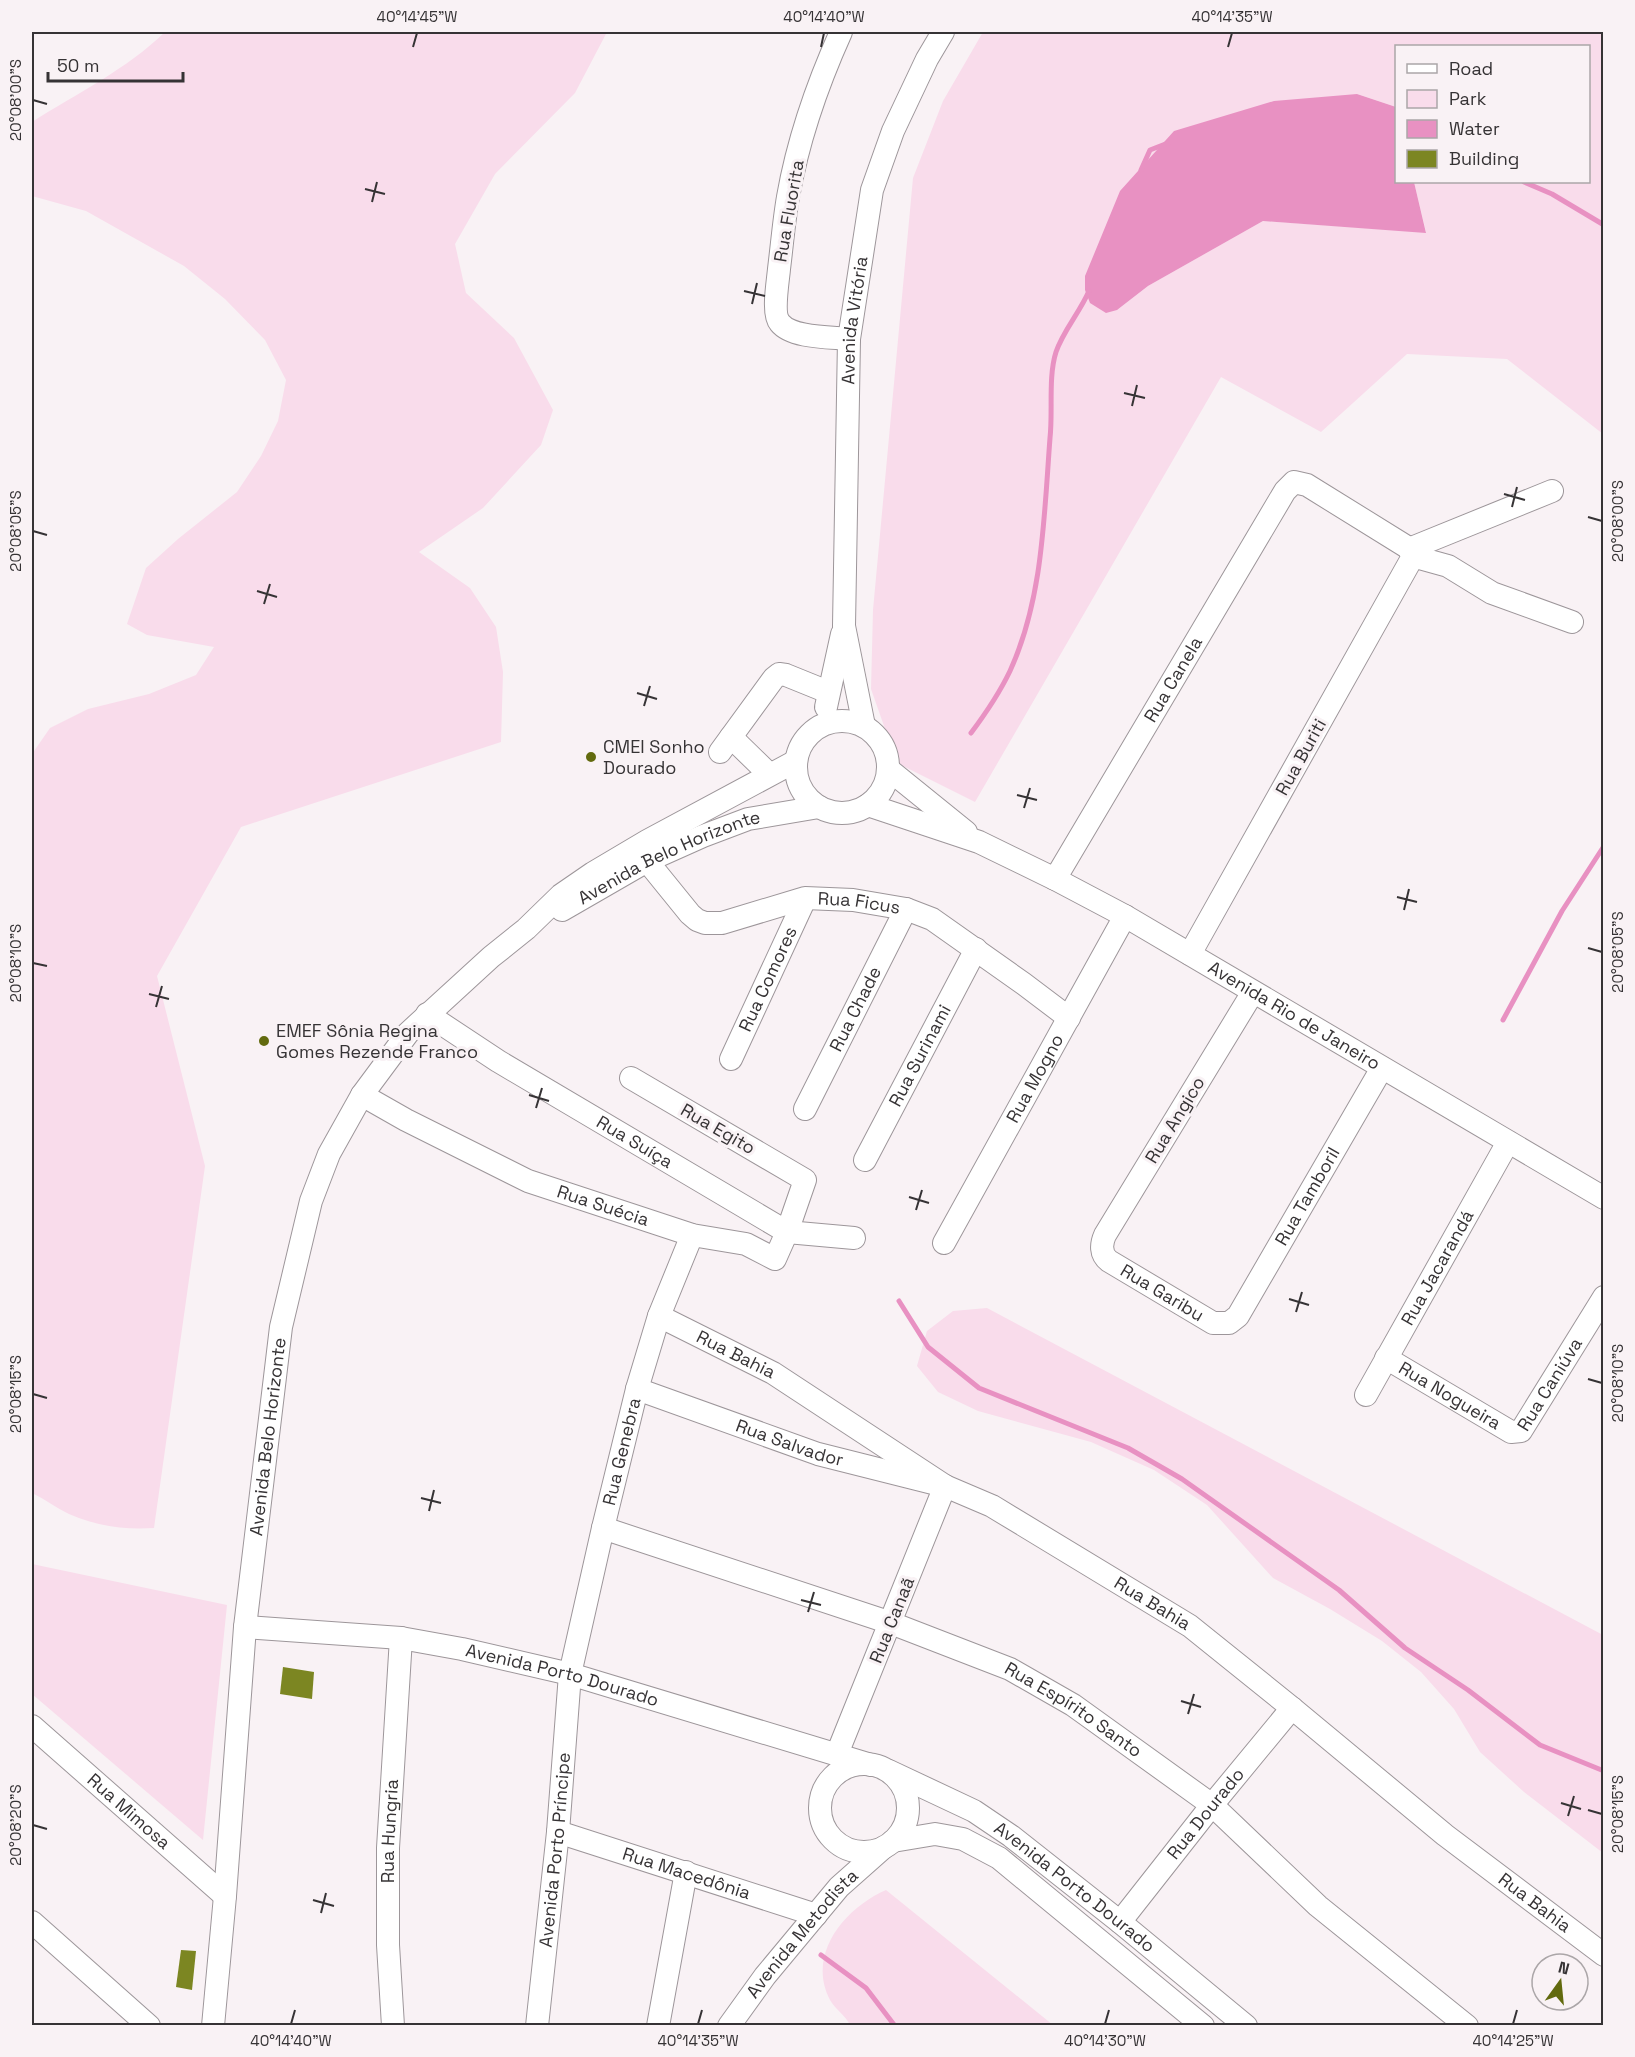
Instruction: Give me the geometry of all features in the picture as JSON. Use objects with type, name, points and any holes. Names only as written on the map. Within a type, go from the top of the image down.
[{"type":"street","name":"Rua Fluorita","points":[[841,32],[808,118],[794,171],[783,240],[776,311],[777,319],[787,329],[811,335],[849,339]]},
{"type":"street","name":"Avenida Vitória","points":[[864,726],[844,626],[849,339],[872,190],[893,131],[927,59],[943,32]]},
{"type":"street","name":"Rua Canela","points":[[1055,879],[1285,491],[1294,482],[1307,484],[1411,555]]},
{"type":"street","points":[[1411,555],[1552,491]]},
{"type":"street","points":[[1411,555],[1448,566],[1492,592],[1572,622]]},
{"type":"street","name":"Rua Buriti","points":[[1190,954],[1411,555]]},
{"type":"street","name":"Avenida Vitória","points":[[822,725],[844,626]]},
{"type":"street","points":[[769,774],[726,745],[774,678],[779,674],[786,675],[828,692]]},
{"type":"street","points":[[843,720],[864,726],[875,734],[887,756],[888,769],[883,789],[868,805],[857,811],[831,812],[819,807],[808,799],[800,788],[796,775],[796,761],[804,740],[822,725],[843,720]]},
{"type":"street","name":"Avenida Belo Horizonte","points":[[213,2025],[245,1627],[281,1327],[311,1201],[329,1154],[362,1095],[408,1034],[427,1014],[561,895],[647,841],[796,761]]},
{"type":"street","name":"Avenida Rio de Janeiro","points":[[888,769],[979,842]]},
{"type":"street","name":"Avenida Rio de Janeiro","points":[[868,805],[979,842],[1125,916],[1604,1198]]},
{"type":"street","name":"Avenida Belo Horizonte","points":[[526,928],[647,861],[703,836],[748,819],[819,807]]},
{"type":"street","name":"Rua Ficus","points":[[647,861],[690,914],[705,923],[722,923],[805,899],[853,900],[906,909],[932,919],[1069,1018]]},
{"type":"street","name":"Rua Comores","points":[[731,1059],[805,899]]},
{"type":"street","name":"Rua Chade","points":[[805,1109],[906,909]]},
{"type":"street","name":"Rua Mogno","points":[[944,1243],[1125,916]]},
{"type":"street","name":"Rua Surinami","points":[[865,1160],[976,950]]},
{"type":"street","name":"Rua Angico","points":[[1102,1250],[1102,1240],[1253,992]]},
{"type":"street","name":"Rua Suíça","points":[[427,1014],[498,1061],[787,1232],[854,1238]]},
{"type":"street","name":"Rua Tamboril","points":[[1230,1323],[1242,1310],[1382,1068]]},
{"type":"street","name":"Rua Egito","points":[[631,1078],[805,1180]]},
{"type":"street","name":"Rua Suécia","points":[[362,1095],[528,1181],[692,1236],[746,1244],[775,1259],[805,1180]]},
{"type":"street","name":"Rua Jacarandá","points":[[1366,1395],[1508,1142]]},
{"type":"street","name":"Rua Genebra","points":[[570,1674],[637,1389],[659,1316],[692,1236]]},
{"type":"street","name":"Rua Garibu","points":[[1102,1250],[1109,1261],[1213,1323],[1230,1323]]},
{"type":"street","name":"Rua Caniúva","points":[[1511,1432],[1521,1431],[1604,1297]]},
{"type":"street","name":"Rua Bahia","points":[[659,1316],[773,1373],[945,1486],[1002,1512],[1190,1626],[1445,1835],[1604,1955]]},
{"type":"street","name":"Rua Nogueira","points":[[1386,1358],[1511,1432]]},
{"type":"street","name":"Rua Salvador","points":[[637,1389],[818,1454],[945,1486]]},
{"type":"street","name":"Rua Canaã","points":[[837,1754],[945,1486]]},
{"type":"street","name":"Rua Espírito Santo","points":[[603,1528],[891,1623],[1010,1669],[1074,1705],[1212,1805],[1318,1906],[1467,2025]]},
{"type":"street","name":"Avenida Porto Dourado","points":[[245,1627],[401,1638],[462,1649],[570,1674],[880,1768],[974,1811],[1053,1868],[1246,2025]]},
{"type":"street","name":"Rua Hungria","points":[[393,2025],[388,1945],[388,1848],[401,1638]]},
{"type":"street","name":"Avenida Porto Príncipe","points":[[537,2025],[558,1832],[570,1674]]},
{"type":"street","name":"Rua Dourado","points":[[1120,1922],[1292,1708]]},
{"type":"street","name":"Rua Mimosa","points":[[32,1726],[225,1896]]},
{"type":"street","points":[[856,1764],[880,1768],[898,1779],[904,1789],[909,1811],[901,1833],[889,1844],[861,1852],[839,1845],[824,1827],[820,1805],[822,1793],[835,1774],[856,1764]]},
{"type":"street","name":"Rua Macedônia","points":[[558,1832],[816,1915]]},
{"type":"street","name":"Avenida Porto Dourado","points":[[889,1844],[934,1834],[963,1839],[999,1858],[1203,2025]]},
{"type":"street","name":"Avenida Metodista","points":[[738,2020],[765,1976],[839,1887],[889,1844]]},
{"type":"street","points":[[658,2025],[686,1872]]},
{"type":"street","points":[[32,1922],[149,2025]]},
{"type":"green space","points":[[165,32],[607,32],[575,93],[495,174],[455,244],[466,293],[514,338],[553,410],[541,445],[483,508],[419,552],[470,588],[496,627],[503,672],[501,742],[241,827],[157,976],[205,1166],[154,1528],[132,1528],[100,1524],[79,1518],[32,1493],[32,754],[50,728],[88,709],[149,694],[196,675],[214,647],[147,635],[127,624],[146,568],[237,492],[261,456],[278,421],[286,380],[265,340],[225,299],[184,266],[86,211],[32,196],[32,122],[118,69]]},
{"type":"green space","points":[[983,32],[1603,32],[1603,434],[1507,359],[1407,354],[1321,432],[1221,377],[975,802],[897,763],[871,689],[873,610],[913,178],[943,101]]},
{"type":"green space","points":[[987,1308],[1603,1635],[1603,1853],[1524,1792],[1480,1752],[1454,1709],[1421,1672],[1382,1641],[1273,1578],[1207,1505],[1154,1470],[1091,1442],[978,1411],[938,1392],[917,1366],[927,1331],[953,1311]]},
{"type":"green space","points":[[32,1564],[227,1605],[203,1840],[32,1694]]},
{"type":"green space","points":[[886,1890],[1053,2025],[850,2025],[830,2000],[824,1983],[823,1966],[826,1950],[834,1934],[857,1908]]},
{"type":"water","points":[[1357,94],[1395,107],[1395,183],[1414,183],[1426,233],[1263,221],[1148,286],[1117,310],[1106,313],[1090,303],[1085,290],[1085,276],[1120,191],[1174,131],[1274,101]]},
{"type":"building","points":[[283,1667],[314,1672],[312,1699],[280,1694]]},
{"type":"building","points":[[181,1950],[196,1951],[192,1990],[176,1987]]},
{"type":"waterway","points":[[1141,170],[1150,150],[1168,143]]},
{"type":"waterway","points":[[1526,183],[1552,194],[1604,225]]},
{"type":"waterway","points":[[971,733],[992,703],[1010,671],[1029,615],[1036,586],[1043,527],[1054,362],[1063,337],[1089,291]]},
{"type":"waterway","points":[[1503,1020],[1562,911],[1604,846]]},
{"type":"waterway","points":[[899,1301],[928,1347],[979,1388],[1128,1448],[1182,1479],[1339,1590],[1405,1648],[1468,1690],[1540,1745],[1604,1771]]},
{"type":"waterway","points":[[821,1955],[866,1988],[895,2026]]},
{"type":"place","name":"CMEI Sonho Dourado","points":[[591,757]]},
{"type":"place","name":"EMEF Sônia Regina Gomes Rezende Franco","points":[[264,1041]]}]
